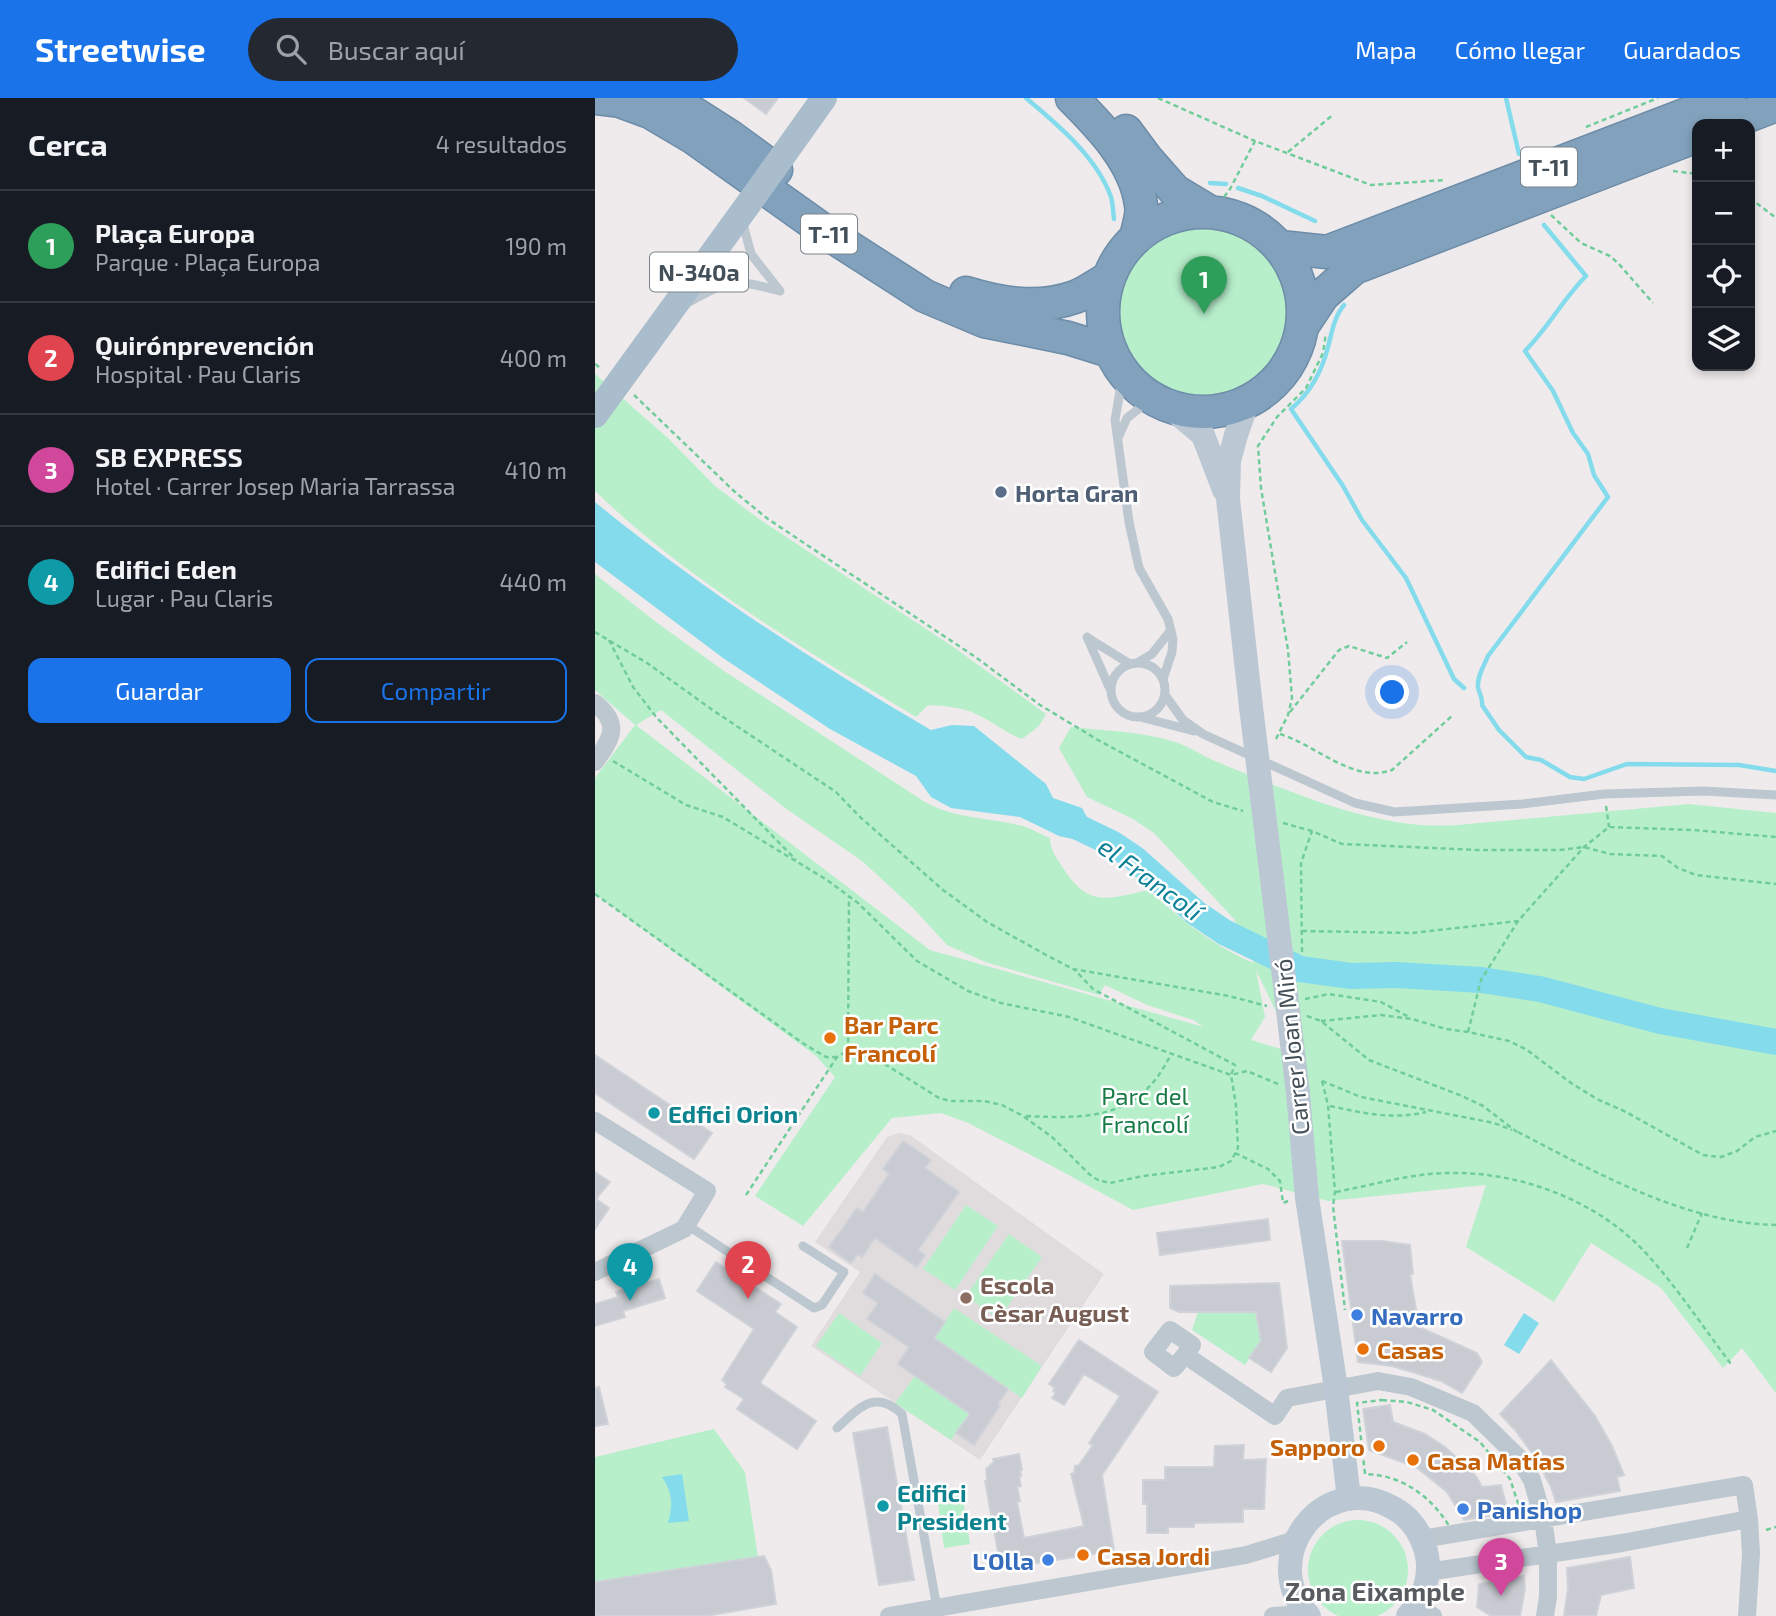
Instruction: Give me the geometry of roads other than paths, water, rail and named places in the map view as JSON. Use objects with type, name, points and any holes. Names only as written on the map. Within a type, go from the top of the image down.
[{"type":"highway","name":"T-11","points":[[597,98],[620,101],[650,112],[694,138],[829,234],[925,296],[984,321],[1068,338],[1117,363],[1161,403],[1185,412],[1215,412],[1247,403],[1272,385],[1284,372],[1296,350],[1315,329],[1323,295],[1372,248],[1729,98]]},
{"type":"highway","name":"T-11","points":[[670,98],[731,137],[900,260],[932,279],[958,290],[989,300],[1023,306],[1075,297],[1109,278]]},
{"type":"highway","points":[[1072,98],[1096,122],[1130,170],[1142,206],[1136,238]]},
{"type":"highway","points":[[1098,98],[1175,191],[1210,212]]},
{"type":"highway","points":[[1741,119],[1776,106]]},
{"type":"highway","name":"T-11","points":[[1280,247],[1327,252],[1372,248],[1692,138]]},
{"type":"highway","name":"T-11","points":[[1117,363],[1104,330],[1103,307],[1115,263],[1136,238],[1156,224],[1178,215],[1210,212],[1223,214],[1248,222],[1271,237],[1290,261],[1299,284],[1304,309],[1315,329]]},
{"type":"main road","name":"N-340a","points":[[595,415],[824,98]]},
{"type":"street","name":"Carrer Joan Miró","points":[[1161,403],[1203,435],[1222,462],[1298,1093],[1307,1198],[1336,1388],[1349,1499]]},
{"type":"street","points":[[1222,462],[1247,403]]},
{"type":"street","points":[[595,703],[611,719],[612,730],[608,744],[598,758]]},
{"type":"street","points":[[595,1121],[707,1191],[685,1227],[595,1272]]},
{"type":"street","points":[[1185,1355],[1275,1416],[1287,1398],[1378,1381],[1411,1387],[1473,1413],[1518,1457],[1532,1480],[1543,1518],[1548,1555],[1545,1616]]},
{"type":"street","points":[[1422,1539],[1744,1485],[1755,1525],[1747,1616]]},
{"type":"street","points":[[1308,1615],[1294,1593],[1290,1573],[1295,1540],[1313,1516],[1333,1503],[1349,1499],[1375,1500],[1394,1508],[1412,1524],[1422,1539],[1427,1555],[1427,1572],[1419,1613]]},
{"type":"street","points":[[1427,1572],[1755,1525]]},
{"type":"street","points":[[888,1616],[1246,1555],[1295,1540]]},
{"type":"street","points":[[1273,1616],[1308,1615]]},
{"type":"lane","points":[[670,312],[724,284],[747,282],[780,291],[751,254],[746,207]]},
{"type":"lane","points":[[1117,363],[1117,440],[1139,568],[1160,602],[1171,630],[1172,652],[1163,680],[1165,695],[1183,720],[1203,734],[1355,803],[1394,812],[1522,804],[1604,794],[1703,791],[1776,795]]},
{"type":"lane","points":[[1117,440],[1127,418],[1161,403]]},
{"type":"lane","points":[[1110,688],[1116,673],[1151,654],[1171,630]]},
{"type":"lane","points":[[1163,680],[1153,667],[1134,663],[1087,637],[1119,710],[1133,717],[1203,734]]},
{"type":"lane","points":[[1141,717],[1157,710],[1165,695]]},
{"type":"lane","points":[[685,1227],[814,1308],[822,1305],[844,1272],[803,1246]]},
{"type":"lane","points":[[837,1428],[861,1406],[871,1402],[885,1403],[902,1414],[937,1608]]},
{"type":"water","points":[[595,502],[717,594],[801,651],[887,704],[931,730],[952,725],[974,726],[1046,784],[1053,798],[1082,808],[1088,819],[1077,840],[1059,836],[1020,817],[951,808],[931,797],[916,776],[830,729],[723,658],[595,562]]},
{"type":"water","points":[[1524,1313],[1539,1323],[1519,1354],[1504,1345]]},
{"type":"water","points":[[682,1474],[689,1521],[668,1523],[671,1499],[662,1477]]},
{"type":"waterway","points":[[1026,98],[1075,142],[1096,168],[1111,197],[1114,219]]},
{"type":"waterway","points":[[1506,98],[1519,154]]},
{"type":"waterway","points":[[1210,183],[1226,184]]},
{"type":"waterway","points":[[1238,188],[1262,196],[1315,221]]},
{"type":"waterway","points":[[1544,225],[1586,276],[1525,351],[1553,391],[1573,433],[1588,454],[1594,475],[1608,497],[1488,656],[1478,683],[1482,705],[1499,730],[1526,757],[1541,760],[1570,777],[1584,779],[1627,764],[1739,765],[1776,771]]},
{"type":"waterway","points":[[1344,305],[1336,320],[1319,373],[1304,396],[1291,409],[1343,486],[1362,520],[1406,578],[1454,679],[1464,688]]},
{"type":"waterway","name":"el Francolí","points":[[1051,814],[1113,844],[1134,858],[1196,913],[1224,932],[1300,969],[1351,976],[1397,975],[1481,980],[1540,989],[1660,1021],[1776,1042]]},
{"type":"place","name":"Plaça Europa","points":[[1204,314]]},
{"type":"place","name":"Horta Gran","points":[[1001,492]]},
{"type":"place","name":"Bar Parc Francolí","points":[[830,1038]]},
{"type":"place","name":"Edfici Orion","points":[[654,1113]]},
{"type":"place","name":"Escola Cèsar August","points":[[966,1298]]},
{"type":"place","name":"Quirónprevención","points":[[748,1299]]},
{"type":"place","name":"Edifici Eden","points":[[630,1301]]},
{"type":"place","name":"Navarro","points":[[1357,1315]]},
{"type":"place","name":"Casas","points":[[1363,1349]]},
{"type":"place","name":"Sapporo","points":[[1379,1446]]},
{"type":"place","name":"Casa Matías","points":[[1413,1460]]},
{"type":"place","name":"Edifici President","points":[[883,1506]]},
{"type":"place","name":"Panishop","points":[[1463,1509]]},
{"type":"place","name":"Casa Jordi","points":[[1083,1555]]},
{"type":"place","name":"L'Olla","points":[[1048,1560]]},
{"type":"place","name":"SB EXPRESS","points":[[1501,1596]]},
{"type":"district","name":"Zona Eixample","points":[[1375,1590]]},
{"type":"park label","name":"Parc del Francolí","points":[[1145,1109]]}]
